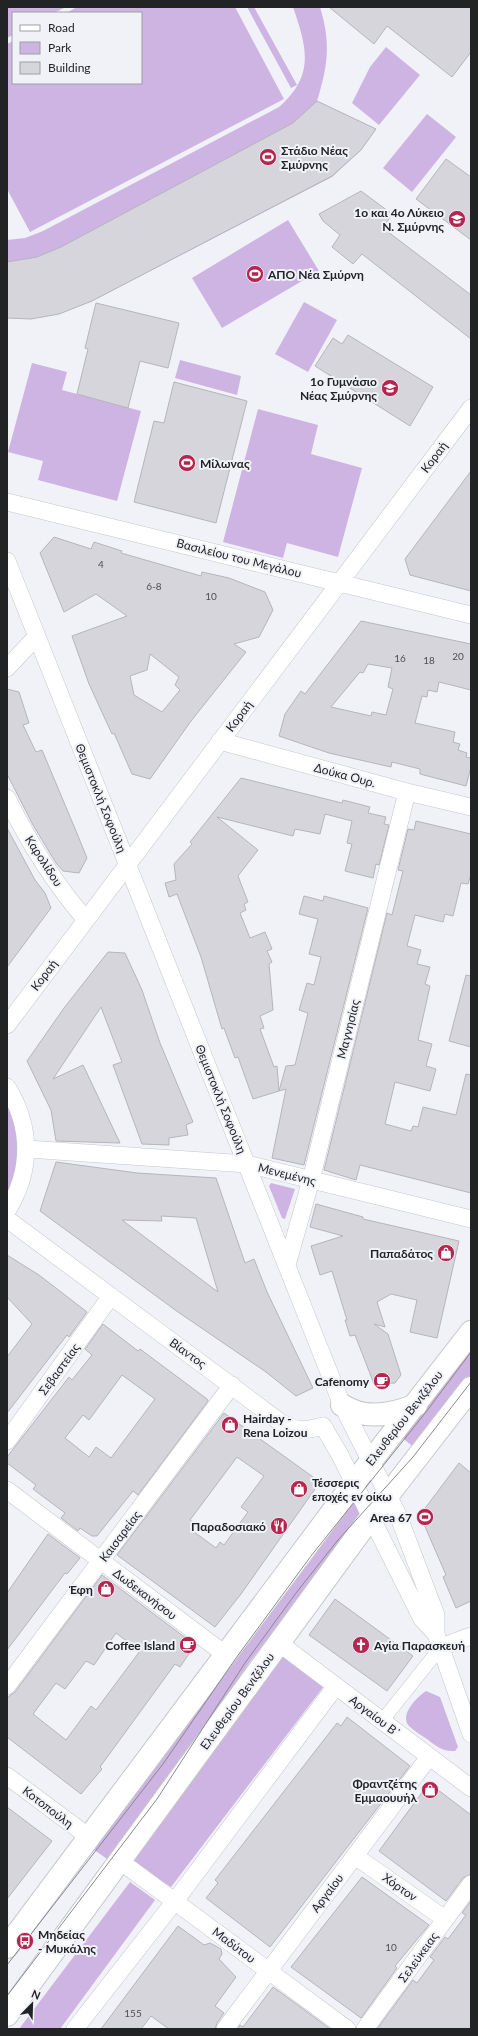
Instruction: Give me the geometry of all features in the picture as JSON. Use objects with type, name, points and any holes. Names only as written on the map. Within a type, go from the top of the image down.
[{"type":"main road","name":"Ελευθερίου Βενιζέλου","points":[[7,1947],[354,1483],[416,1405],[471,1332]]},
{"type":"main road","name":"Ελευθερίου Βενιζέλου","points":[[7,2016],[371,1518],[389,1497],[471,1388]]},
{"type":"main road","points":[[342,1405],[350,1410],[360,1413],[376,1414],[396,1413],[416,1405]]},
{"type":"street","name":"Κοραή","points":[[7,1025],[127,863],[471,408]]},
{"type":"street","name":"Βασιλείου του Μεγάλου","points":[[7,502],[471,615]]},
{"type":"street","name":"Θεμιστοκλή Σοφούλη","points":[[7,562],[342,1405],[389,1497],[436,1615],[438,1641],[471,1734]]},
{"type":"street","points":[[7,668],[37,636]]},
{"type":"street","name":"Δούκα Ουρ.","points":[[220,741],[407,792],[471,807]]},
{"type":"street","name":"Μαγνησίας","points":[[287,1266],[311,1180],[407,792]]},
{"type":"street","name":"Καρολίδου","points":[[7,798],[18,821],[68,899],[86,920]]},
{"type":"street","points":[[7,1087],[21,1115],[26,1132],[27,1149],[23,1178],[15,1198],[7,1211]]},
{"type":"street","name":"Μενεμένης","points":[[27,1149],[246,1164],[471,1218]]},
{"type":"street","name":"Βίαντος","points":[[7,1219],[280,1422],[292,1428],[304,1431],[323,1426]]},
{"type":"street","name":"Σεβαστείας","points":[[7,1442],[111,1296]]},
{"type":"street","name":"Καισαρείας","points":[[7,1686],[102,1562],[232,1386]]},
{"type":"street","points":[[342,1405],[323,1426],[354,1483]]},
{"type":"street","name":"Θεμιστοκλή Σοφούλη","points":[[354,1483],[422,1619],[438,1641]]},
{"type":"street","name":"Δωδεκανήσου","points":[[7,1490],[226,1655]]},
{"type":"street","points":[[382,1721],[438,1641],[471,1636]]},
{"type":"street","name":"Αργαίου Β᾽","points":[[279,1643],[471,1788]]},
{"type":"street","points":[[75,2029],[175,1901],[336,1686]]},
{"type":"street","name":"Αργαίου","points":[[225,2029],[429,1757]]},
{"type":"street","name":"Κοτοπούλη","points":[[7,1776],[89,1837]]},
{"type":"street","name":"Χόρτον","points":[[355,1856],[446,1919]]},
{"type":"street","name":"Μαδύτου","points":[[120,1861],[347,2029]]},
{"type":"street","name":"Σελεύκειας","points":[[365,2029],[471,1884]]},
{"type":"green space","points":[[7,7],[66,7],[56,12],[12,12],[12,36],[7,38]]},
{"type":"green space","points":[[77,7],[235,7],[284,99],[30,232],[7,189],[7,44],[12,42],[12,84],[142,84],[142,12],[68,12]]},
{"type":"green space","points":[[247,7],[254,7],[297,85],[291,88]]},
{"type":"green space","name":"Στάδιο Νέας Σμύρνης","points":[[293,7],[320,7],[326,32],[327,54],[324,76],[317,101],[376,129],[361,150],[332,177],[92,301],[71,309],[41,316],[7,318],[7,240],[25,238],[43,231],[279,107],[291,95],[303,72],[305,60],[302,35]]},
{"type":"green space","points":[[386,47],[420,75],[379,125],[352,103],[370,67]]},
{"type":"green space","points":[[427,114],[456,137],[412,192],[383,168]]},
{"type":"green space","name":"ΑΠΟ Νέα Σμύρνη","points":[[288,220],[319,271],[222,328],[192,278]]},
{"type":"green space","points":[[304,302],[337,320],[308,372],[275,354]]},
{"type":"green space","points":[[180,360],[241,376],[237,395],[175,378]]},
{"type":"green space","points":[[32,363],[67,372],[62,390],[141,411],[117,501],[38,480],[43,461],[8,452]]},
{"type":"green space","points":[[258,409],[318,425],[311,454],[362,468],[338,557],[287,543],[283,558],[223,542]]},
{"type":"green space","points":[[7,1100],[19,1138],[16,1172],[7,1194]]},
{"type":"green space","points":[[271,1183],[295,1189],[285,1219],[282,1218],[269,1186]]},
{"type":"green space","points":[[471,1336],[471,1384],[420,1452],[396,1433]]},
{"type":"green space","points":[[349,1495],[364,1517],[323,1566],[249,1663],[113,1863],[87,1845]]},
{"type":"green space","points":[[279,1651],[324,1686],[171,1887],[129,1860]]},
{"type":"green space","points":[[426,1691],[440,1697],[458,1747],[455,1751],[447,1751],[437,1746],[413,1730],[406,1722],[406,1717],[410,1707],[418,1697]]},
{"type":"green space","points":[[130,1882],[155,1900],[60,2029],[19,2029]]},
{"type":"building","points":[[329,7],[471,7],[471,52],[452,77],[387,26],[374,44]]},
{"type":"building","name":"Στάδιο Νέας Σμύρνης","points":[[317,101],[376,129],[361,150],[332,176],[92,301],[59,314],[31,319],[7,318],[7,262],[37,257],[61,247],[293,123]]},
{"type":"building","name":"1ο και 4ο Λύκειο Ν. Σμύρνης","points":[[446,159],[471,177],[471,240],[416,199]]},
{"type":"building","points":[[361,191],[392,214],[383,228],[471,295],[471,339],[362,254],[353,264],[332,247],[340,235],[323,221],[319,214]]},
{"type":"building","points":[[96,303],[179,323],[168,368],[140,361],[128,408],[77,394],[88,349],[85,348]]},
{"type":"building","points":[[348,335],[433,387],[410,426],[315,366],[333,338],[342,344]]},
{"type":"building","name":"Μίλωνας","points":[[174,382],[247,401],[216,523],[134,502],[154,421],[164,423]]},
{"type":"building","points":[[471,471],[471,591],[410,575],[405,559]]},
{"type":"building","points":[[54,537],[91,549],[94,542],[122,551],[121,553],[201,576],[202,572],[229,578],[265,592],[273,610],[259,637],[234,644],[246,652],[191,721],[150,779],[132,774],[114,733],[112,734],[89,684],[72,636],[127,616],[96,594],[64,612],[40,553]],"holes":[[[150,654],[179,677],[175,685],[180,690],[162,712],[134,695],[130,676],[147,670]]]},
{"type":"building","points":[[361,621],[471,644],[471,690],[439,682],[437,692],[428,690],[427,697],[422,696],[415,723],[455,732],[453,742],[460,744],[458,750],[467,753],[466,757],[471,758],[471,767],[466,786],[420,774],[420,769],[392,762],[391,767],[329,753],[279,736],[285,714],[301,691],[305,694]],"holes":[[[368,664],[392,668],[388,687],[393,689],[386,715],[372,712],[371,716],[331,707],[360,672],[363,673]]]},
{"type":"building","points":[[7,689],[19,692],[29,723],[23,725],[36,752],[42,750],[87,858],[79,873],[63,871],[56,863],[33,825],[7,774]]},
{"type":"building","points":[[241,778],[342,803],[343,800],[370,807],[368,813],[386,817],[384,824],[389,825],[379,865],[376,864],[373,878],[345,871],[352,844],[347,843],[352,821],[325,814],[320,834],[295,829],[293,836],[217,817],[258,850],[238,876],[248,902],[244,904],[246,910],[240,913],[250,938],[265,932],[272,949],[267,951],[272,962],[269,964],[273,1010],[260,1016],[264,1028],[260,1029],[274,1067],[277,1066],[279,1091],[253,1099],[238,1057],[235,1058],[224,1028],[222,1029],[201,957],[177,894],[169,897],[165,883],[176,880],[174,864],[192,844],[190,842]]},
{"type":"building","points":[[416,821],[471,834],[471,874],[468,884],[461,883],[453,916],[445,914],[443,922],[415,915],[407,946],[421,950],[417,964],[430,967],[425,984],[430,986],[418,1040],[432,1044],[426,1066],[436,1069],[430,1091],[395,1082],[385,1124],[411,1131],[413,1126],[418,1127],[423,1107],[456,1115],[466,1074],[471,1075],[471,1193],[360,1165],[356,1180],[324,1170],[387,913],[392,915],[403,871],[398,870],[408,829],[414,830]]},
{"type":"building","points":[[7,828],[35,880],[45,893],[51,908],[7,967]]},
{"type":"building","points":[[304,896],[323,901],[324,896],[368,908],[304,1165],[272,1158],[286,1089],[279,1091],[286,1066],[295,1065],[308,1013],[299,1010],[307,983],[314,985],[321,957],[309,954],[318,919],[299,914]]},
{"type":"building","points":[[108,952],[125,953],[142,990],[160,1043],[193,1122],[186,1125],[188,1135],[169,1138],[169,1145],[142,1144],[113,1065],[122,1062],[101,1007],[53,1079],[83,1065],[120,1143],[56,1141],[51,1110],[27,1061],[64,1008]]},
{"type":"building","points":[[466,975],[471,976],[471,1047],[449,1041]]},
{"type":"building","points":[[56,1162],[137,1173],[216,1178],[245,1263],[254,1259],[267,1292],[313,1388],[296,1396],[266,1372],[178,1312],[40,1211]],"holes":[[[161,1216],[196,1218],[218,1292],[122,1220],[162,1221]]]},
{"type":"building","points":[[316,1204],[363,1217],[363,1219],[459,1241],[437,1338],[410,1332],[417,1300],[391,1294],[377,1302],[385,1327],[374,1324],[388,1334],[401,1375],[395,1383],[374,1384],[355,1335],[350,1336],[345,1320],[347,1320],[332,1271],[320,1275],[311,1246],[343,1236],[310,1227]]},
{"type":"building","points":[[7,1255],[39,1275],[87,1312],[69,1337],[67,1335],[7,1413],[7,1357],[32,1324],[7,1297]]},
{"type":"building","points":[[103,1324],[138,1351],[140,1349],[208,1401],[138,1495],[133,1491],[97,1536],[92,1536],[80,1528],[78,1531],[61,1518],[65,1513],[33,1489],[36,1485],[7,1463],[7,1457],[69,1377],[72,1380],[92,1355],[85,1349]],"holes":[[[122,1375],[155,1399],[111,1458],[96,1447],[89,1457],[65,1438],[83,1415],[89,1420]]]},
{"type":"building","points":[[224,1413],[320,1482],[241,1594],[215,1627],[117,1555]],"holes":[[[237,1457],[264,1476],[241,1507],[248,1512],[224,1545],[220,1542],[216,1548],[190,1529],[194,1523],[190,1520]]]},
{"type":"building","points":[[459,1463],[471,1473],[471,1601],[456,1608],[443,1577],[446,1575],[420,1515]]},
{"type":"building","points":[[48,1534],[80,1558],[67,1574],[65,1573],[7,1650],[7,1593]]},
{"type":"building","points":[[102,1575],[195,1645],[180,1667],[175,1664],[100,1767],[102,1769],[81,1794],[7,1737],[7,1698],[15,1692]],"holes":[[[116,1633],[140,1651],[96,1710],[91,1706],[66,1740],[33,1714],[56,1683],[65,1689],[86,1661],[94,1665]]]},
{"type":"building","name":"Αγία Παρασκευή","points":[[335,1599],[413,1656],[387,1691],[309,1635]]},
{"type":"building","points":[[347,1717],[410,1766],[270,1947],[206,1898],[218,1883],[215,1880],[337,1723],[341,1726]]},
{"type":"building","points":[[429,1783],[471,1815],[471,1874],[463,1878],[446,1901],[379,1851]]},
{"type":"building","points":[[7,1807],[52,1841],[7,1899]]},
{"type":"building","points":[[362,1877],[429,1925],[395,1966],[397,1968],[361,2018],[291,1967]]},
{"type":"building","points":[[471,1901],[471,2029],[377,2029],[413,1980],[417,1983],[434,1960],[430,1957],[445,1937],[448,1939],[466,1915],[462,1913]]},
{"type":"building","points":[[178,1926],[204,1945],[210,1943],[221,1949],[222,1954],[219,1959],[236,1977],[215,2006],[224,2013],[215,2029],[169,2029],[151,2016],[141,2029],[101,2029]]},
{"type":"building","points":[[273,1987],[330,2029],[238,2029],[240,2025],[243,2027]]},
{"type":"tram line","points":[[7,1965],[163,1764],[236,1658],[311,1556],[426,1412],[471,1352]]},
{"type":"tram line","points":[[7,1996],[157,1799],[245,1663],[296,1593],[338,1540],[413,1457],[471,1382]]},
{"type":"place","name":"Στάδιο Νέας Σμύρνης","points":[[268,157]]},
{"type":"place","name":"1ο και 4ο Λύκειο Ν. Σμύρνης","points":[[457,219]]},
{"type":"place","name":"ΑΠΟ Νέα Σμύρνη","points":[[255,274]]},
{"type":"place","name":"1ο Γυμνάσιο Νέας Σμύρνης","points":[[390,388]]},
{"type":"place","name":"Μίλωνας","points":[[187,463]]},
{"type":"place","name":"Παπαδάτος","points":[[446,1253]]},
{"type":"place","name":"Cafenomy","points":[[382,1381]]},
{"type":"place","name":"Hairday - Rena Loizou","points":[[230,1425]]},
{"type":"place","name":"Τέσσερις εποχές εν οίκω","points":[[299,1489]]},
{"type":"place","name":"Area 67","points":[[425,1517]]},
{"type":"place","name":"Παραδοσιακό","points":[[279,1526]]},
{"type":"place","name":"Έφη","points":[[106,1589]]},
{"type":"place","name":"Coffee Island","points":[[188,1645]]},
{"type":"place","name":"Αγία Παρασκευή","points":[[361,1645]]},
{"type":"place","name":"Φραντζέτης Εμμαουυήλ","points":[[430,1790]]},
{"type":"place","name":"Μηδείας - Μυκάλης","points":[[25,1941]]}]
